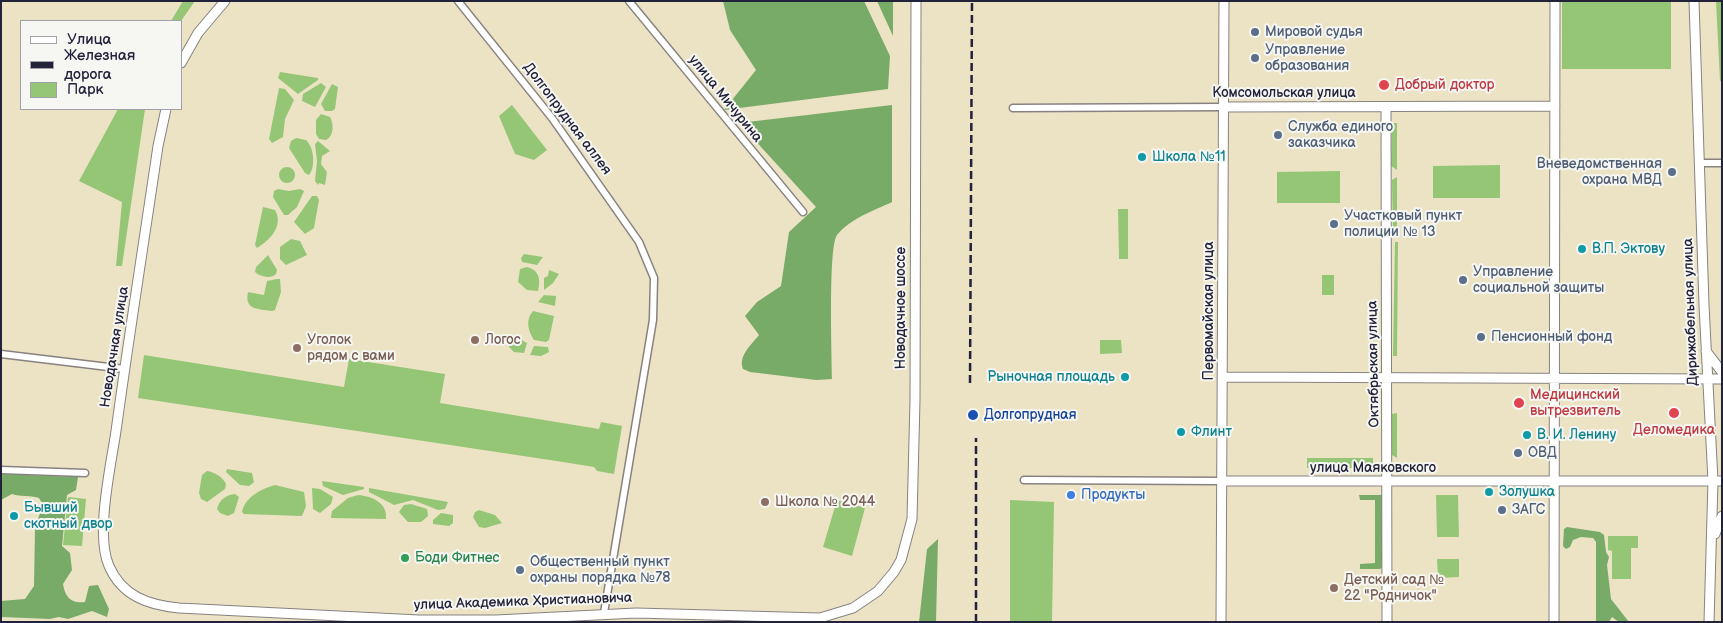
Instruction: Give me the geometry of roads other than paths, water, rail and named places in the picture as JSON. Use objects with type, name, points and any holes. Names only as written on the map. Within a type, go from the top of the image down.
[{"type":"street","points":[[182,61],[198,33],[225,1]]},
{"type":"street","name":"Долгопрудная аллея","points":[[458,1],[498,49],[619,210],[648,259],[655,288],[653,320],[604,613]]},
{"type":"street","name":"улица Мичурина","points":[[629,1],[803,212]]},
{"type":"street","name":"Новодачное шоссе","points":[[866,600],[878,591],[894,572],[906,548],[912,519],[915,392],[916,1]]},
{"type":"street","name":"Первомайская улица","points":[[1221,622],[1224,1]]},
{"type":"street","points":[[1554,622],[1555,1]]},
{"type":"street","name":"Дирижабельная улица","points":[[1694,1],[1707,380],[1717,481],[1709,622]]},
{"type":"street","name":"Октябрьская улица","points":[[1386,106],[1387,622]]},
{"type":"street","name":"Комсомольская улица","points":[[1013,108],[1555,106]]},
{"type":"street","name":"Новодачная улица","points":[[122,586],[108,565],[103,540],[125,369],[158,146],[166,110]]},
{"type":"street","points":[[1699,163],[1722,163]]},
{"type":"street","points":[[1706,351],[1722,372]]},
{"type":"street","points":[[1,354],[125,369]]},
{"type":"street","points":[[1222,377],[1555,380],[1722,379]]},
{"type":"street","points":[[1,470],[84,473]]},
{"type":"street","name":"улица Маяковского","points":[[1024,480],[1717,481]]},
{"type":"street","points":[[1712,552],[1722,516]]},
{"type":"street","name":"улица Академика Христиановича","points":[[122,586],[131,594],[153,605],[228,612],[462,620],[604,613],[753,619],[830,617],[866,600]]},
{"type":"railway","points":[[970,383],[972,1]]},
{"type":"railway","points":[[976,438],[976,622]]},
{"type":"place","name":"Мировой судья","points":[[1255,32]]},
{"type":"place","name":"Управление образования","points":[[1255,58]]},
{"type":"place","name":"Добрый доктор","points":[[1384,85]]},
{"type":"place","name":"Служба единого заказчика","points":[[1278,135]]},
{"type":"place","name":"Школа №11","points":[[1142,157]]},
{"type":"place","name":"Вневедомственная охрана МВД","points":[[1672,172]]},
{"type":"place","name":"Участковый пункт полиции № 13","points":[[1334,224]]},
{"type":"place","name":"В.П. Эктову","points":[[1582,249]]},
{"type":"place","name":"Управление социальной защиты","points":[[1463,280]]},
{"type":"place","name":"Пенсионный фонд","points":[[1481,337]]},
{"type":"place","name":"Логос","points":[[475,340]]},
{"type":"place","name":"Уголок рядом с вами","points":[[297,348]]},
{"type":"place","name":"Рыночная площадь","points":[[1125,377]]},
{"type":"place","name":"Медицинский вытрезвитель","points":[[1519,403]]},
{"type":"place","name":"Деломедика","points":[[1674,413]]},
{"type":"place","name":"Долгопрудная","points":[[973,415]]},
{"type":"place","name":"Флинт","points":[[1181,432]]},
{"type":"place","name":"В. И. Ленину","points":[[1527,435]]},
{"type":"place","name":"ОВД","points":[[1518,453]]},
{"type":"place","name":"Золушка","points":[[1489,492]]},
{"type":"place","name":"Продукты","points":[[1071,495]]},
{"type":"place","name":"Школа № 2044","points":[[765,502]]},
{"type":"place","name":"ЗАГС","points":[[1502,510]]},
{"type":"place","name":"Бывший скотный двор","points":[[14,516]]},
{"type":"place","name":"Боди Фитнес","points":[[405,558]]},
{"type":"place","name":"Общественный пункт охраны порядка №78","points":[[520,570]]},
{"type":"place","name":"Детский сад № 22 \"Родничок\"","points":[[1334,588]]}]
